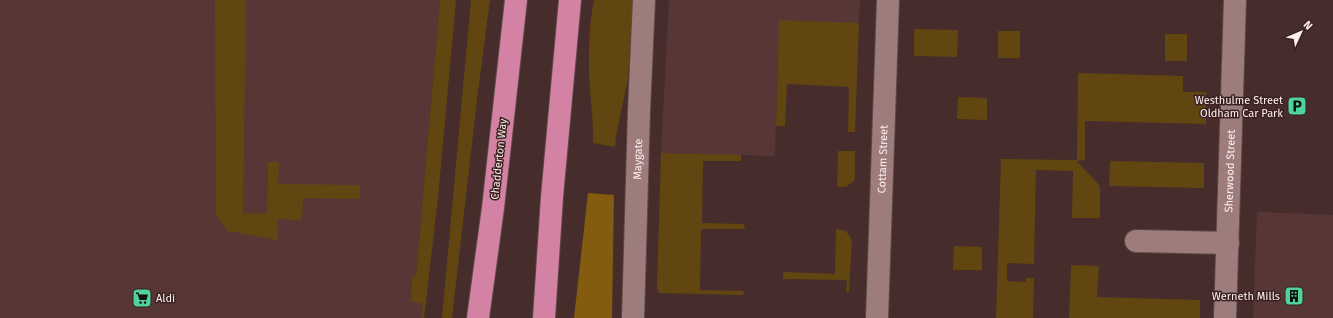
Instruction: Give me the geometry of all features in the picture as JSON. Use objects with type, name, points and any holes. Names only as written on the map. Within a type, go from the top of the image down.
[{"type":"highway","name":"Chadderton Way","points":[[478,318],[493,208],[516,0]]},
{"type":"highway","points":[[544,318],[552,197],[570,0]]},
{"type":"street","name":"Maygate","points":[[634,318],[639,119],[644,0]]},
{"type":"street","name":"Cottam Street","points":[[877,318],[888,0]]},
{"type":"street","name":"Sherwood Street","points":[[1226,318],[1235,0]]},
{"type":"street","points":[[1136,241],[1228,243]]},
{"type":"shaded area","points":[[0,0],[440,0],[416,276],[412,276],[423,304],[421,318],[0,318]]},
{"type":"shaded area","points":[[215,0],[246,0],[243,213],[267,213],[268,162],[279,162],[278,184],[360,185],[360,199],[303,198],[302,220],[278,219],[278,240],[227,231],[216,215]]},
{"type":"shaded area","points":[[440,0],[456,0],[438,198],[424,318],[421,318],[423,304],[411,301],[412,276],[416,276]]},
{"type":"shaded area","points":[[471,0],[490,0],[452,318],[442,318]]},
{"type":"shaded area","points":[[594,0],[633,0],[628,79],[615,147],[593,143],[593,122],[589,80],[589,52]]},
{"type":"shaded area","points":[[669,0],[860,0],[857,50],[778,48],[775,156],[661,153]]},
{"type":"shaded area","points":[[779,20],[859,23],[855,132],[848,132],[849,87],[787,84],[785,126],[776,126]]},
{"type":"shaded area","points":[[914,29],[958,30],[957,57],[914,56]]},
{"type":"shaded area","points":[[998,31],[1020,31],[1020,58],[998,58]]},
{"type":"shaded area","points":[[1165,34],[1187,34],[1187,61],[1165,61]]},
{"type":"shaded area","points":[[1078,73],[1183,76],[1183,92],[1206,92],[1206,124],[1085,121],[1085,160],[1077,161],[1100,186],[1100,218],[1072,218],[1073,171],[1036,170],[1034,264],[1007,263],[1007,281],[1026,282],[1026,278],[1034,278],[1033,318],[996,318],[1001,159],[1077,160]]},
{"type":"shaded area","points":[[958,97],[987,98],[987,120],[957,119]]},
{"type":"shaded area","points":[[838,151],[855,151],[855,180],[846,187],[837,187]]},
{"type":"shaded area","points":[[661,153],[741,155],[741,161],[703,161],[702,223],[744,224],[745,229],[701,229],[700,290],[744,291],[743,295],[659,293],[657,288]]},
{"type":"shaded area","points":[[1110,161],[1204,163],[1204,188],[1109,186]]},
{"type":"shaded area","points":[[588,193],[614,195],[612,318],[574,318]]},
{"type":"shaded area","points":[[1257,212],[1333,215],[1333,318],[1253,318]]},
{"type":"shaded area","points":[[836,229],[846,231],[852,240],[849,292],[846,291],[847,280],[783,279],[783,272],[835,274]]},
{"type":"shaded area","points":[[954,246],[982,247],[982,270],[953,270]]},
{"type":"shaded area","points":[[1071,265],[1099,266],[1097,297],[1200,300],[1200,318],[1069,318]]},
{"type":"place","name":"Westhulme Street Oldham Car Park","points":[[1297,106]]},
{"type":"place","name":"Werneth Mills","points":[[1294,296]]},
{"type":"place","name":"Aldi","points":[[142,298]]}]
